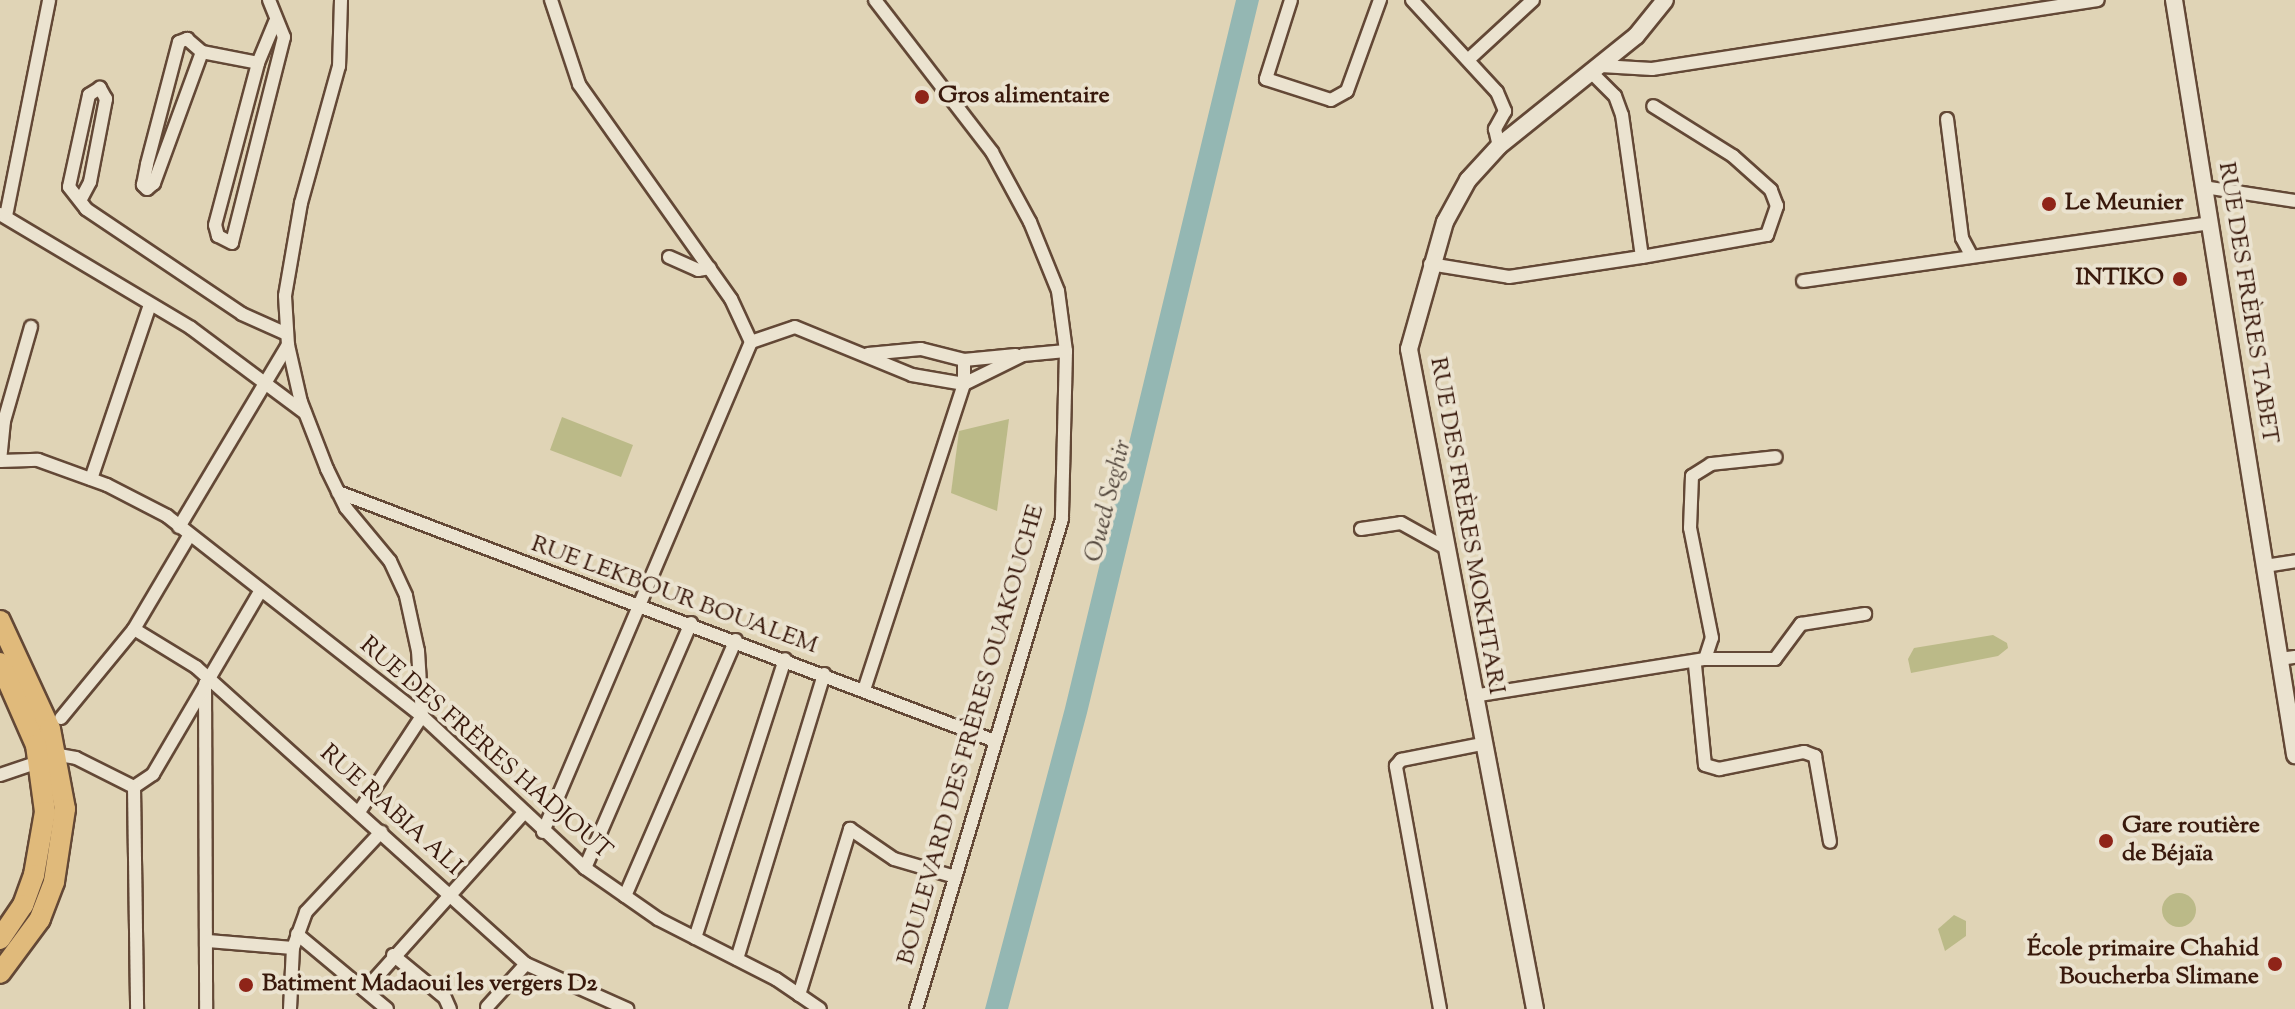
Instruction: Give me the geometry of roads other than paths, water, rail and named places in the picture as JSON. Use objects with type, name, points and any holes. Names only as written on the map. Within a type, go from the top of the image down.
[{"type":"main road","points":[[0,621],[31,680],[65,809],[54,882],[40,919],[0,973]]},
{"type":"main road","points":[[0,663],[50,758],[44,840],[23,905],[0,939]]},
{"type":"street","points":[[49,0],[3,215],[267,380],[305,413]]},
{"type":"street","points":[[269,0],[275,22],[284,37],[232,243],[218,236],[215,225],[258,63],[275,22]]},
{"type":"street","points":[[341,0],[339,66],[301,203],[285,296],[287,340],[305,413],[338,492],[390,561],[406,596],[418,651],[422,716],[359,812]]},
{"type":"street","points":[[543,832],[751,342],[747,326],[710,268],[579,84],[551,0]]},
{"type":"street","name":"BOULEVARD DES FRÈRES OUAKOUCHE","points":[[875,0],[992,152],[1030,222],[1058,291],[1066,351],[1062,519],[916,1009]]},
{"type":"street","points":[[1291,0],[1266,79],[1331,100],[1347,91],[1380,0]]},
{"type":"street","points":[[1412,0],[1469,59],[1505,104],[1495,129],[1499,146]]},
{"type":"street","points":[[1469,59],[1533,0]]},
{"type":"street","name":"RUE DES FRÈRES MOKHTARI","points":[[1535,1009],[1409,349],[1430,264],[1445,222],[1468,180],[1499,146],[1636,36],[1665,0]]},
{"type":"street","points":[[1615,96],[1596,69],[1652,69],[2098,0]]},
{"type":"street","name":"RUE DES FRÈRES TABET","points":[[2174,0],[2265,566],[2287,658],[2295,755]]},
{"type":"street","points":[[202,52],[154,183],[147,189],[143,185],[147,164],[179,42],[187,39],[202,52],[258,63]]},
{"type":"street","points":[[1618,67],[1615,96],[1643,242],[1642,257]]},
{"type":"street","points":[[81,199],[90,182],[106,99],[100,88],[89,95],[69,187],[86,209],[242,314],[287,340]]},
{"type":"street","points":[[1430,264],[1509,277],[1767,235],[1777,206],[1771,190],[1733,156],[1653,106]]},
{"type":"street","points":[[1947,119],[1962,238],[1972,257]]},
{"type":"street","points":[[2204,187],[2295,201]]},
{"type":"street","points":[[1803,281],[2210,223]]},
{"type":"street","points":[[669,257],[698,270],[710,268]]},
{"type":"street","points":[[91,479],[150,305]]},
{"type":"street","points":[[0,461],[4,421],[31,327]]},
{"type":"street","points":[[751,342],[795,327],[912,375],[964,372],[1023,355],[1066,351]]},
{"type":"street","points":[[61,718],[134,629],[287,340]]},
{"type":"street","points":[[863,354],[921,349],[950,356],[964,372]]},
{"type":"street","points":[[964,372],[1023,355]]},
{"type":"street","points":[[864,690],[964,372]]},
{"type":"street","points":[[1776,457],[1711,464],[1692,476],[1690,528],[1712,638],[1700,662],[1705,765],[1719,769],[1804,752],[1815,756],[1830,842]]},
{"type":"street","name":"RUE DES FRÈRES HADJOUT","points":[[0,461],[38,460],[91,479],[184,532],[422,716],[523,814],[585,868],[625,896],[820,1009]]},
{"type":"street","name":"RUE LEKBOUR BOUALEM","points":[[338,492],[736,640],[995,741]]},
{"type":"street","points":[[1361,529],[1401,523],[1446,548]]},
{"type":"street","points":[[2265,566],[2295,561]]},
{"type":"street","points":[[134,787],[153,774],[261,590]]},
{"type":"street","points":[[1473,696],[1700,662],[1775,659],[1801,624],[1865,614]]},
{"type":"street","points":[[585,868],[691,623]]},
{"type":"street","name":"RUE RABIA ALI","points":[[134,629],[206,679],[359,812],[526,964],[627,1009]]},
{"type":"street","points":[[625,896],[736,640]]},
{"type":"street","points":[[695,938],[785,659]]},
{"type":"street","points":[[737,959],[824,674]]},
{"type":"street","points":[[206,679],[206,1009]]},
{"type":"street","points":[[1440,1009],[1396,766],[1401,760],[1482,744]]},
{"type":"street","points":[[0,775],[50,758],[76,758],[134,787]]},
{"type":"street","points":[[134,787],[137,1009]]},
{"type":"street","points":[[365,990],[393,955],[523,814]]},
{"type":"street","points":[[799,995],[850,829],[894,859],[955,877]]},
{"type":"street","points":[[290,1009],[293,948],[297,934],[317,896],[381,832]]},
{"type":"street","points":[[297,934],[387,1009]]},
{"type":"street","points":[[208,941],[293,948]]},
{"type":"street","points":[[393,955],[445,998],[450,1009]]},
{"type":"street","points":[[487,1007],[526,964]]},
{"type":"water","points":[[1236,0],[1259,0],[1087,713],[1008,1009],[985,1009],[1065,708]]},
{"type":"place","name":"Gros alimentaire","points":[[922,97]]},
{"type":"place","name":"Le Meunier","points":[[2049,204]]},
{"type":"place","name":"INTIKO","points":[[2180,279]]},
{"type":"place","name":"Gare routière de Béjaïa","points":[[2106,841]]},
{"type":"place","name":"École primaire Chahid Boucherba Slimane","points":[[2275,964]]},
{"type":"place","name":"Batiment Madaoui les vergers D2","points":[[246,985]]},
{"type":"water label","name":"Oued Seghir","points":[[1109,501]]}]
